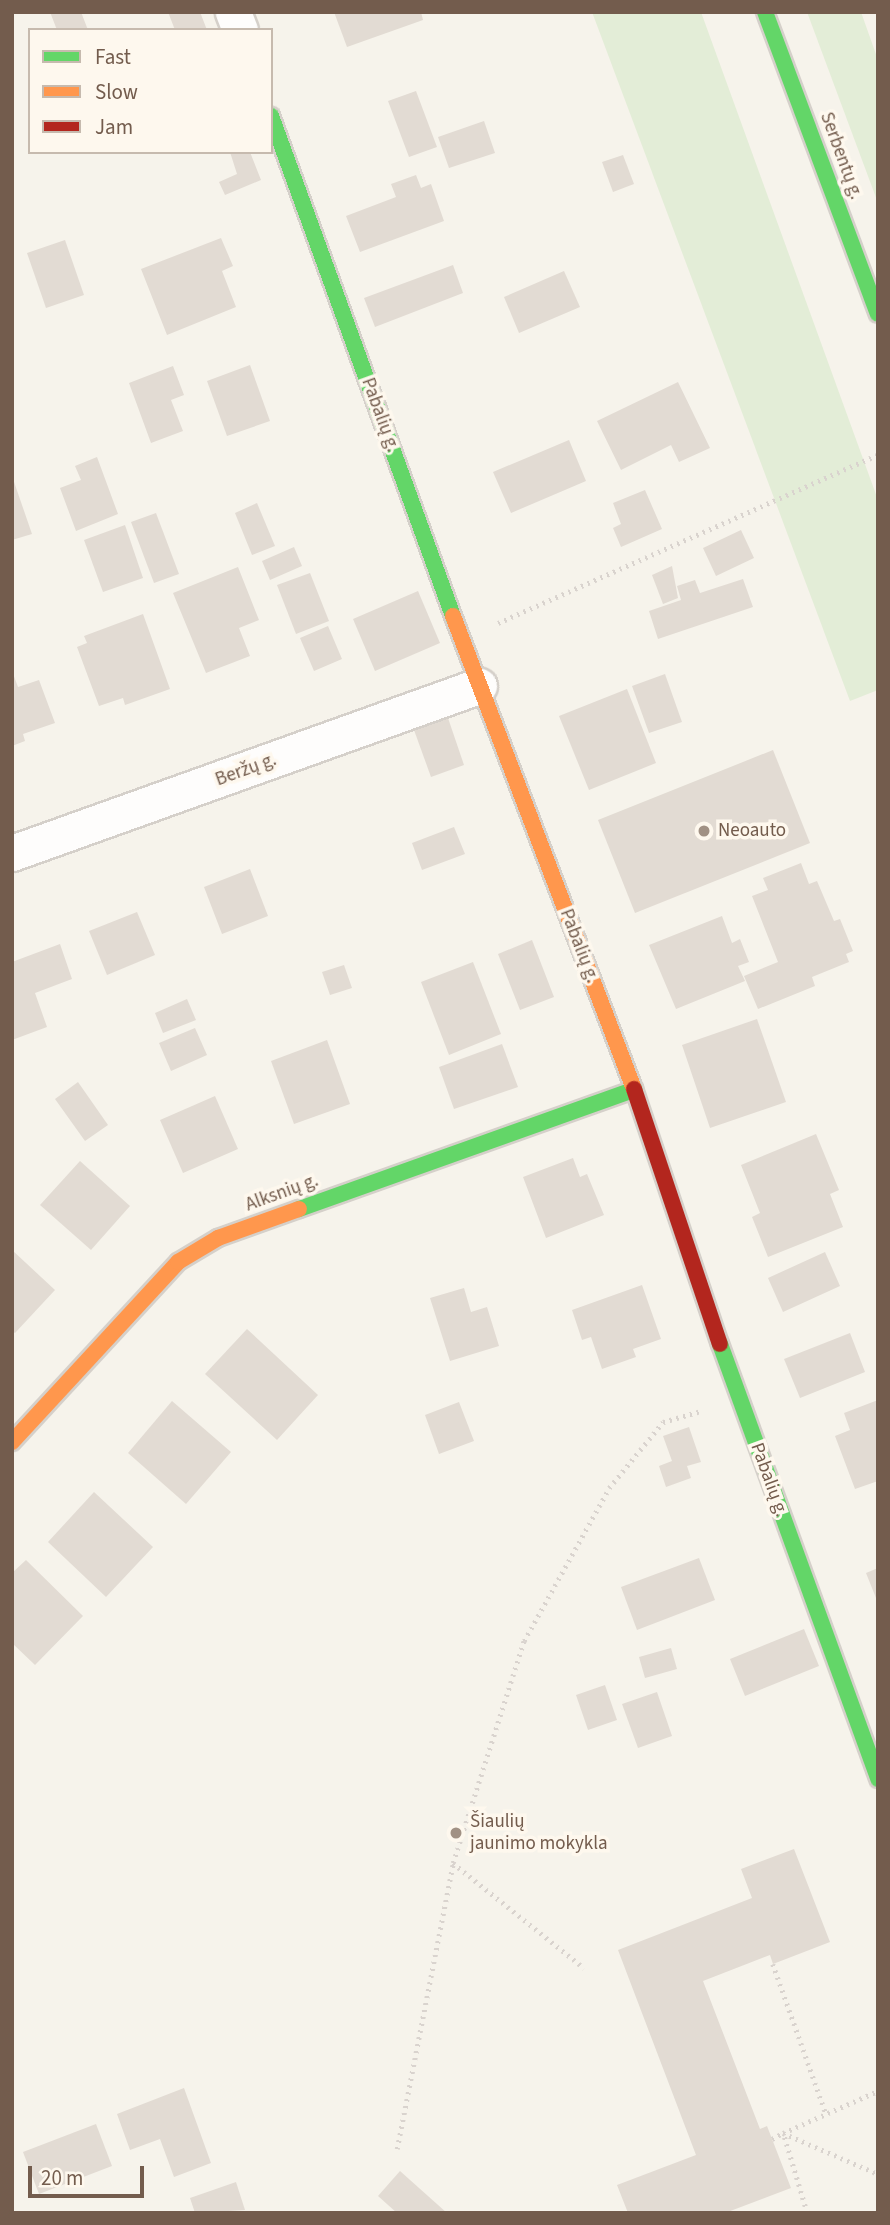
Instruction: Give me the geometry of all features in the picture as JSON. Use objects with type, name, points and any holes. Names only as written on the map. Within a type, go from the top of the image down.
[{"type":"street","name":"Serbentų g.","points":[[765,12],[878,314]]},
{"type":"street","name":"Pabalių g.","points":[[273,121],[479,687],[635,1090],[739,1400],[878,1779]]},
{"type":"street","name":"Beržų g.","points":[[12,853],[479,687]]},
{"type":"street","name":"Alksnių g.","points":[[12,1442],[178,1262],[218,1238],[635,1090]]},
{"type":"path","points":[[462,639],[878,454]]},
{"type":"path","points":[[397,2149],[453,1863],[524,1641],[609,1488],[663,1422],[739,1400]]},
{"type":"path","points":[[453,1863],[584,1968]]},
{"type":"path","points":[[773,1964],[827,2114]]},
{"type":"path","points":[[772,2139],[878,2091]]},
{"type":"path","points":[[783,2133],[878,2174]]},
{"type":"path","points":[[783,2133],[807,2213]]},
{"type":"green space","points":[[592,12],[701,12],[878,500],[878,690],[850,701]]},
{"type":"green space","points":[[807,12],[861,12],[878,60],[878,203]]},
{"type":"building","points":[[50,12],[81,12],[87,28],[56,28]]},
{"type":"building","points":[[168,12],[200,12],[206,28],[174,28]]},
{"type":"building","points":[[334,12],[421,12],[423,20],[347,47]]},
{"type":"building","points":[[416,91],[437,147],[409,157],[388,101]]},
{"type":"building","points":[[484,121],[495,153],[449,168],[438,137]]},
{"type":"building","points":[[231,154],[251,154],[261,180],[225,195],[219,182],[237,174]]},
{"type":"building","points":[[623,155],[634,184],[613,192],[602,162]]},
{"type":"building","points":[[416,175],[421,188],[431,184],[444,221],[360,252],[346,216],[396,197],[391,184]]},
{"type":"building","points":[[221,238],[233,266],[222,271],[236,307],[167,335],[141,269]]},
{"type":"building","points":[[65,240],[84,295],[46,308],[27,253]]},
{"type":"building","points":[[453,265],[463,293],[375,327],[364,298]]},
{"type":"building","points":[[564,271],[580,307],[519,333],[504,297]]},
{"type":"building","points":[[250,365],[270,421],[227,436],[207,381]]},
{"type":"building","points":[[173,366],[184,395],[171,400],[183,431],[151,443],[129,383]]},
{"type":"building","points":[[678,382],[710,448],[679,462],[671,445],[621,470],[597,421]]},
{"type":"building","points":[[569,440],[586,481],[511,513],[493,472]]},
{"type":"building","points":[[97,457],[118,514],[76,531],[60,488],[81,480],[75,466]]},
{"type":"building","points":[[12,476],[32,534],[12,540]]},
{"type":"building","points":[[645,490],[662,529],[621,547],[613,528],[621,524],[613,503]]},
{"type":"building","points":[[257,503],[275,546],[252,555],[235,513]]},
{"type":"building","points":[[156,513],[179,574],[154,583],[131,522]]},
{"type":"building","points":[[125,525],[143,578],[103,592],[84,540]]},
{"type":"building","points":[[741,530],[754,558],[716,576],[703,548]]},
{"type":"building","points":[[294,547],[302,566],[270,580],[262,561]]},
{"type":"building","points":[[672,566],[678,598],[663,604],[652,575]]},
{"type":"building","points":[[238,567],[259,620],[239,628],[250,656],[206,673],[173,593]]},
{"type":"building","points":[[310,573],[329,621],[296,634],[277,585]]},
{"type":"building","points":[[743,579],[753,607],[658,639],[649,611],[681,600],[677,586],[695,580],[700,593]]},
{"type":"building","points":[[418,591],[440,643],[375,671],[353,619]]},
{"type":"building","points":[[143,614],[170,689],[125,705],[123,698],[99,706],[77,647],[87,643],[84,636]]},
{"type":"building","points":[[328,626],[342,659],[314,671],[300,638]]},
{"type":"building","points":[[12,671],[18,687],[39,680],[55,723],[23,734],[25,741],[12,746]]},
{"type":"building","points":[[665,674],[682,722],[649,733],[632,686]]},
{"type":"building","points":[[627,689],[656,763],[589,790],[559,716]]},
{"type":"building","points":[[448,718],[464,765],[431,777],[414,730]]},
{"type":"building","name":"Neoauto","points":[[773,750],[810,843],[635,913],[598,820]]},
{"type":"building","points":[[454,827],[465,854],[422,870],[412,843]]},
{"type":"building","points":[[801,863],[809,884],[817,881],[834,921],[840,919],[853,951],[846,954],[849,962],[812,977],[815,986],[758,1009],[744,976],[778,962],[752,896],[768,890],[763,878]]},
{"type":"building","points":[[250,869],[268,916],[222,934],[204,887]]},
{"type":"building","points":[[137,912],[155,955],[107,975],[89,931]]},
{"type":"building","points":[[722,916],[732,943],[740,939],[749,962],[738,966],[745,981],[676,1009],[649,945]]},
{"type":"building","points":[[532,940],[554,997],[520,1010],[498,954]]},
{"type":"building","points":[[60,944],[72,979],[35,993],[47,1027],[12,1040],[12,962]]},
{"type":"building","points":[[473,962],[501,1034],[449,1055],[421,982]]},
{"type":"building","points":[[344,965],[352,988],[330,995],[322,972]]},
{"type":"building","points":[[187,999],[196,1020],[163,1033],[155,1013]]},
{"type":"building","points":[[757,1019],[786,1102],[710,1128],[682,1045]]},
{"type":"building","points":[[195,1028],[207,1055],[171,1071],[159,1043]]},
{"type":"building","points":[[327,1040],[350,1104],[294,1124],[271,1061]]},
{"type":"building","points":[[502,1044],[518,1087],[454,1109],[439,1067]]},
{"type":"building","points":[[78,1082],[108,1125],[85,1141],[55,1099]]},
{"type":"building","points":[[215,1096],[238,1149],[183,1173],[160,1120]]},
{"type":"building","points":[[816,1134],[839,1190],[830,1194],[843,1227],[768,1257],[752,1217],[760,1213],[741,1165]]},
{"type":"building","points":[[573,1158],[580,1177],[587,1174],[604,1215],[546,1238],[523,1177]]},
{"type":"building","points":[[80,1161],[130,1206],[91,1250],[40,1205]]},
{"type":"building","points":[[12,1250],[55,1290],[15,1333],[12,1331]]},
{"type":"building","points":[[825,1252],[840,1286],[783,1312],[768,1278]]},
{"type":"building","points":[[642,1285],[661,1339],[633,1349],[636,1357],[602,1369],[591,1337],[582,1340],[572,1310]]},
{"type":"building","points":[[464,1288],[471,1312],[487,1307],[499,1346],[450,1361],[430,1298]]},
{"type":"building","points":[[247,1329],[318,1395],[277,1440],[205,1374]]},
{"type":"building","points":[[850,1333],[865,1372],[800,1398],[784,1359]]},
{"type":"building","points":[[878,1400],[878,1481],[855,1489],[835,1436],[850,1430],[844,1413]]},
{"type":"building","points":[[172,1401],[231,1452],[186,1504],[128,1453]]},
{"type":"building","points":[[459,1402],[474,1441],[439,1454],[425,1415]]},
{"type":"building","points":[[689,1427],[701,1462],[687,1466],[691,1478],[666,1487],[659,1466],[672,1461],[663,1436]]},
{"type":"building","points":[[94,1492],[153,1547],[106,1597],[48,1542]]},
{"type":"building","points":[[699,1558],[715,1600],[637,1630],[621,1587]]},
{"type":"building","points":[[26,1560],[83,1616],[35,1665],[12,1643],[12,1573]]},
{"type":"building","points":[[878,1568],[878,1603],[866,1573]]},
{"type":"building","points":[[804,1629],[819,1666],[745,1696],[730,1659]]},
{"type":"building","points":[[671,1648],[677,1669],[645,1678],[639,1657]]},
{"type":"building","points":[[605,1685],[617,1720],[588,1730],[576,1695]]},
{"type":"building","points":[[657,1692],[672,1736],[638,1748],[622,1704]]},
{"type":"building","points":[[794,1849],[830,1942],[773,1964],[770,1955],[703,1981],[760,2129],[767,2126],[791,2188],[725,2213],[628,2213],[617,2185],[696,2155],[618,1950],[752,1898],[741,1869]]},
{"type":"building","points":[[184,2088],[211,2163],[174,2177],[160,2139],[130,2150],[117,2114]]},
{"type":"building","points":[[96,2124],[112,2166],[39,2194],[23,2152]]},
{"type":"building","points":[[400,2171],[447,2213],[397,2213],[378,2196]]},
{"type":"building","points":[[236,2182],[245,2210],[195,2213],[190,2198]]},
{"type":"traffic: fast","points":[[765,12],[878,314]]},
{"type":"traffic: fast","points":[[273,121],[453,616]]},
{"type":"traffic: fast","points":[[299,1209],[634,1090]]},
{"type":"traffic: fast","points":[[720,1344],[878,1779]]},
{"type":"traffic: slow","points":[[453,616],[634,1089]]},
{"type":"traffic: slow","points":[[12,1442],[178,1262],[218,1238],[299,1209]]},
{"type":"traffic: jam","points":[[634,1089],[720,1344]]},
{"type":"place","name":"Neoauto","points":[[704,831]]},
{"type":"place","name":"Šiaulių jaunimo mokykla","points":[[456,1833]]}]
